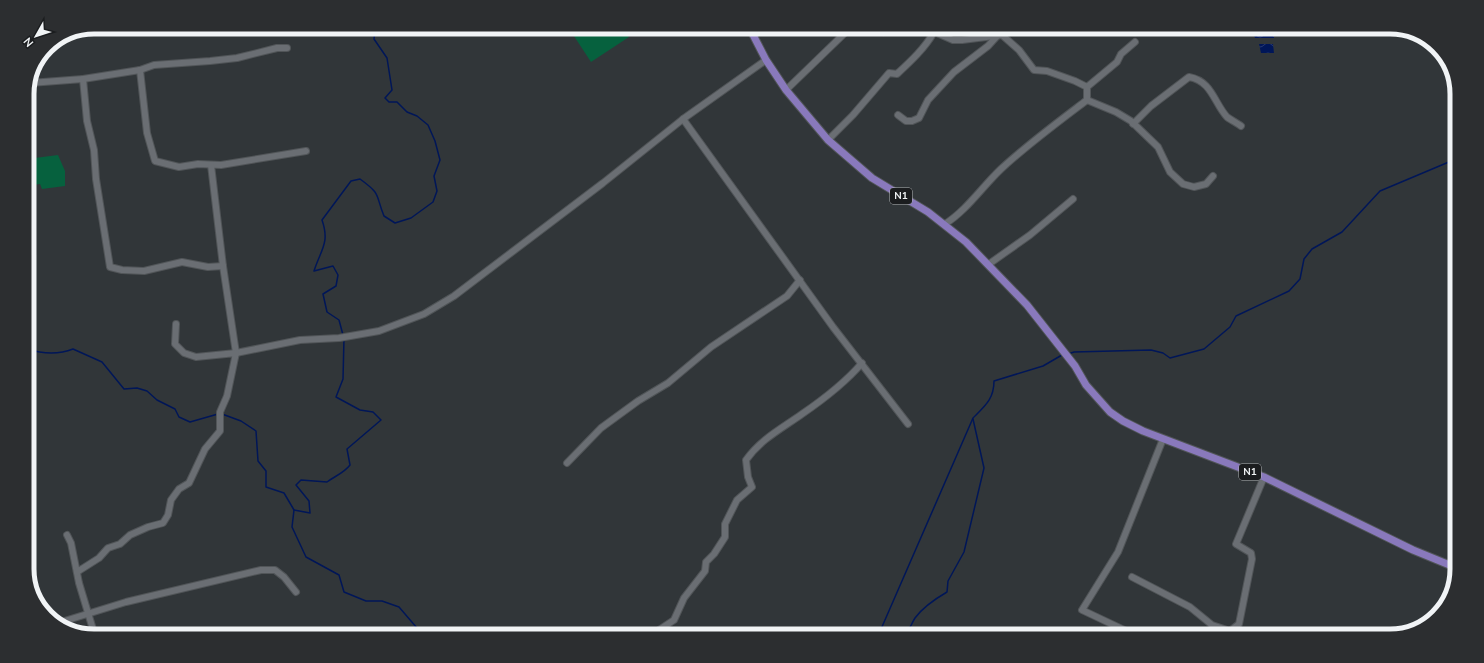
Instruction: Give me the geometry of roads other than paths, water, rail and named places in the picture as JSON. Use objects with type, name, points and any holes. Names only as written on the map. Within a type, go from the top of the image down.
[{"type":"main road","name":"N1","points":[[753,34],[766,60],[786,90],[828,140],[872,178],[945,224],[989,264],[1027,305],[1066,355],[1086,384],[1110,412],[1123,421],[1143,431],[1264,477],[1413,550],[1450,565]]},
{"type":"street","points":[[786,90],[844,34]]},
{"type":"street","points":[[828,140],[853,115],[889,72],[897,74],[910,62],[927,44],[931,34]]},
{"type":"street","points":[[939,34],[953,40],[1002,35],[1019,50],[1034,70],[1047,71],[1087,87]]},
{"type":"street","points":[[898,115],[906,121],[912,121],[919,118],[928,100],[954,72],[988,46],[998,35]]},
{"type":"street","points":[[1087,87],[1117,62],[1121,54],[1135,42]]},
{"type":"street","points":[[35,84],[82,79],[140,70],[154,65],[237,58],[277,48],[287,48]]},
{"type":"street","points":[[176,324],[175,344],[184,353],[196,357],[227,355],[300,340],[339,338],[380,331],[424,314],[454,296],[603,183],[683,119],[766,60]]},
{"type":"street","points":[[140,70],[147,133],[154,161],[179,167],[198,164],[211,165],[263,156],[288,155],[306,151]]},
{"type":"street","points":[[1133,124],[1151,106],[1189,77],[1197,79],[1206,85],[1227,117],[1241,126]]},
{"type":"street","points":[[82,79],[87,121],[94,150],[96,179],[110,267],[122,270],[144,271],[182,262],[208,267],[223,266]]},
{"type":"street","points":[[1087,87],[1087,100]]},
{"type":"street","points":[[1087,100],[1116,112],[1133,124],[1158,147],[1170,172],[1183,184],[1194,187],[1206,184],[1213,176]]},
{"type":"street","points":[[945,224],[967,207],[982,188],[1018,153],[1087,100]]},
{"type":"street","points":[[683,119],[800,280],[908,424]]},
{"type":"street","points":[[77,572],[99,558],[108,548],[120,544],[130,535],[148,527],[163,523],[168,515],[171,500],[179,489],[189,483],[205,449],[220,431],[220,415],[227,396],[236,353],[223,266],[211,165]]},
{"type":"street","points":[[989,264],[1030,235],[1073,199]]},
{"type":"street","points":[[567,463],[601,428],[638,401],[668,383],[711,347],[787,296],[800,280]]},
{"type":"street","points":[[660,629],[674,620],[684,598],[705,571],[706,562],[714,554],[725,537],[725,524],[737,500],[752,487],[748,477],[746,460],[753,450],[768,436],[824,399],[847,380],[862,363]]},
{"type":"street","points":[[1122,629],[1082,610],[1118,552],[1163,439]]},
{"type":"street","points":[[1233,629],[1239,624],[1252,559],[1251,553],[1236,544],[1264,477]]},
{"type":"street","points":[[67,535],[71,543],[77,572],[93,629]]},
{"type":"street","points":[[63,621],[133,600],[262,570],[276,570],[284,577],[296,592]]},
{"type":"street","points":[[1132,577],[1190,607],[1212,625],[1224,629]]},
{"type":"water","points":[[1253,34],[1274,34],[1274,38],[1255,38]]},
{"type":"water","points":[[1259,44],[1273,44],[1274,53],[1261,53]]},
{"type":"waterway","points":[[343,335],[339,320],[327,312],[323,294],[336,286],[338,275],[333,266],[314,271],[325,240],[322,220],[351,181],[360,179],[372,188],[377,195],[384,216],[395,223],[411,218],[433,202],[437,191],[434,176],[440,160],[435,141],[428,125],[417,116],[407,112],[397,102],[389,102],[385,98],[392,90],[387,58],[374,39],[375,34]]},
{"type":"waterway","points":[[1068,354],[1074,352],[1151,350],[1163,353],[1170,358],[1204,349],[1230,327],[1236,316],[1289,291],[1300,279],[1304,259],[1312,249],[1342,232],[1380,191],[1450,162]]},
{"type":"waterway","points":[[294,510],[310,513],[309,501],[296,485],[301,480],[327,482],[345,470],[350,465],[347,449],[381,420],[373,412],[360,410],[336,397],[343,379],[344,338]]},
{"type":"waterway","points":[[34,351],[50,353],[73,349],[102,362],[124,389],[137,388],[147,391],[157,400],[175,409],[179,417],[190,422],[218,414]]},
{"type":"waterway","points":[[881,629],[973,418],[985,406],[991,397],[994,381],[1043,366],[1062,355]]},
{"type":"waterway","points":[[222,414],[241,421],[256,431],[258,461],[266,471],[266,487],[284,493],[294,510],[292,527],[306,557],[339,575],[344,592],[366,601],[382,601],[399,607],[417,629]]},
{"type":"waterway","points":[[909,629],[915,618],[922,610],[947,592],[948,581],[964,552],[984,468],[973,419]]}]
